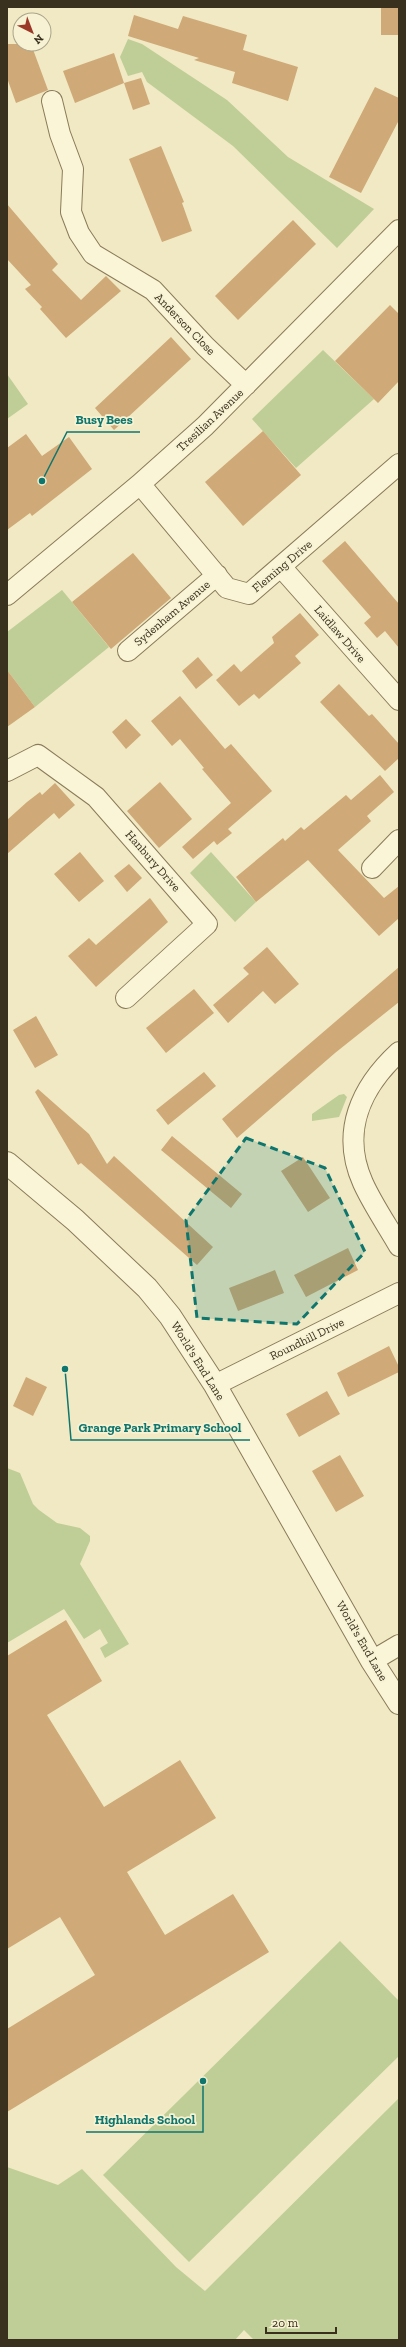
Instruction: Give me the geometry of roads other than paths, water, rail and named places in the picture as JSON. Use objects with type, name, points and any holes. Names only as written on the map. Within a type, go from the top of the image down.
[{"type":"street","name":"Anderson Close","points":[[52,101],[60,134],[73,169],[71,212],[79,233],[93,254],[153,290],[205,346],[246,385]]},
{"type":"street","name":"Tresilian Avenue","points":[[7,595],[140,484],[246,385],[399,230]]},
{"type":"street","name":"Fleming Drive","points":[[140,484],[227,588],[249,594],[282,568],[399,464]]},
{"type":"street","name":"Laidlaw Drive","points":[[282,568],[399,700]]},
{"type":"street","name":"Sydenham Avenue","points":[[128,651],[216,575]]},
{"type":"street","name":"Hanbury Drive","points":[[7,770],[38,755],[96,797],[207,924],[126,998]]},
{"type":"street","points":[[372,868],[399,840]]},
{"type":"street","points":[[399,1052],[381,1068],[371,1082],[360,1102],[354,1133],[354,1154],[363,1181],[399,1246]]},
{"type":"street","name":"World's End Lane","points":[[7,1163],[76,1220],[147,1288],[170,1316],[214,1385],[372,1661],[399,1703]]},
{"type":"street","name":"Roundhill Drive","points":[[214,1385],[399,1293]]},
{"type":"street","points":[[372,1661],[399,1645]]},
{"type":"place","name":"Busy Bees","points":[[42,481]]},
{"type":"place","name":"Grange Park Primary School","points":[[65,1369]]},
{"type":"place","name":"Highlands School","points":[[203,2081]]}]
